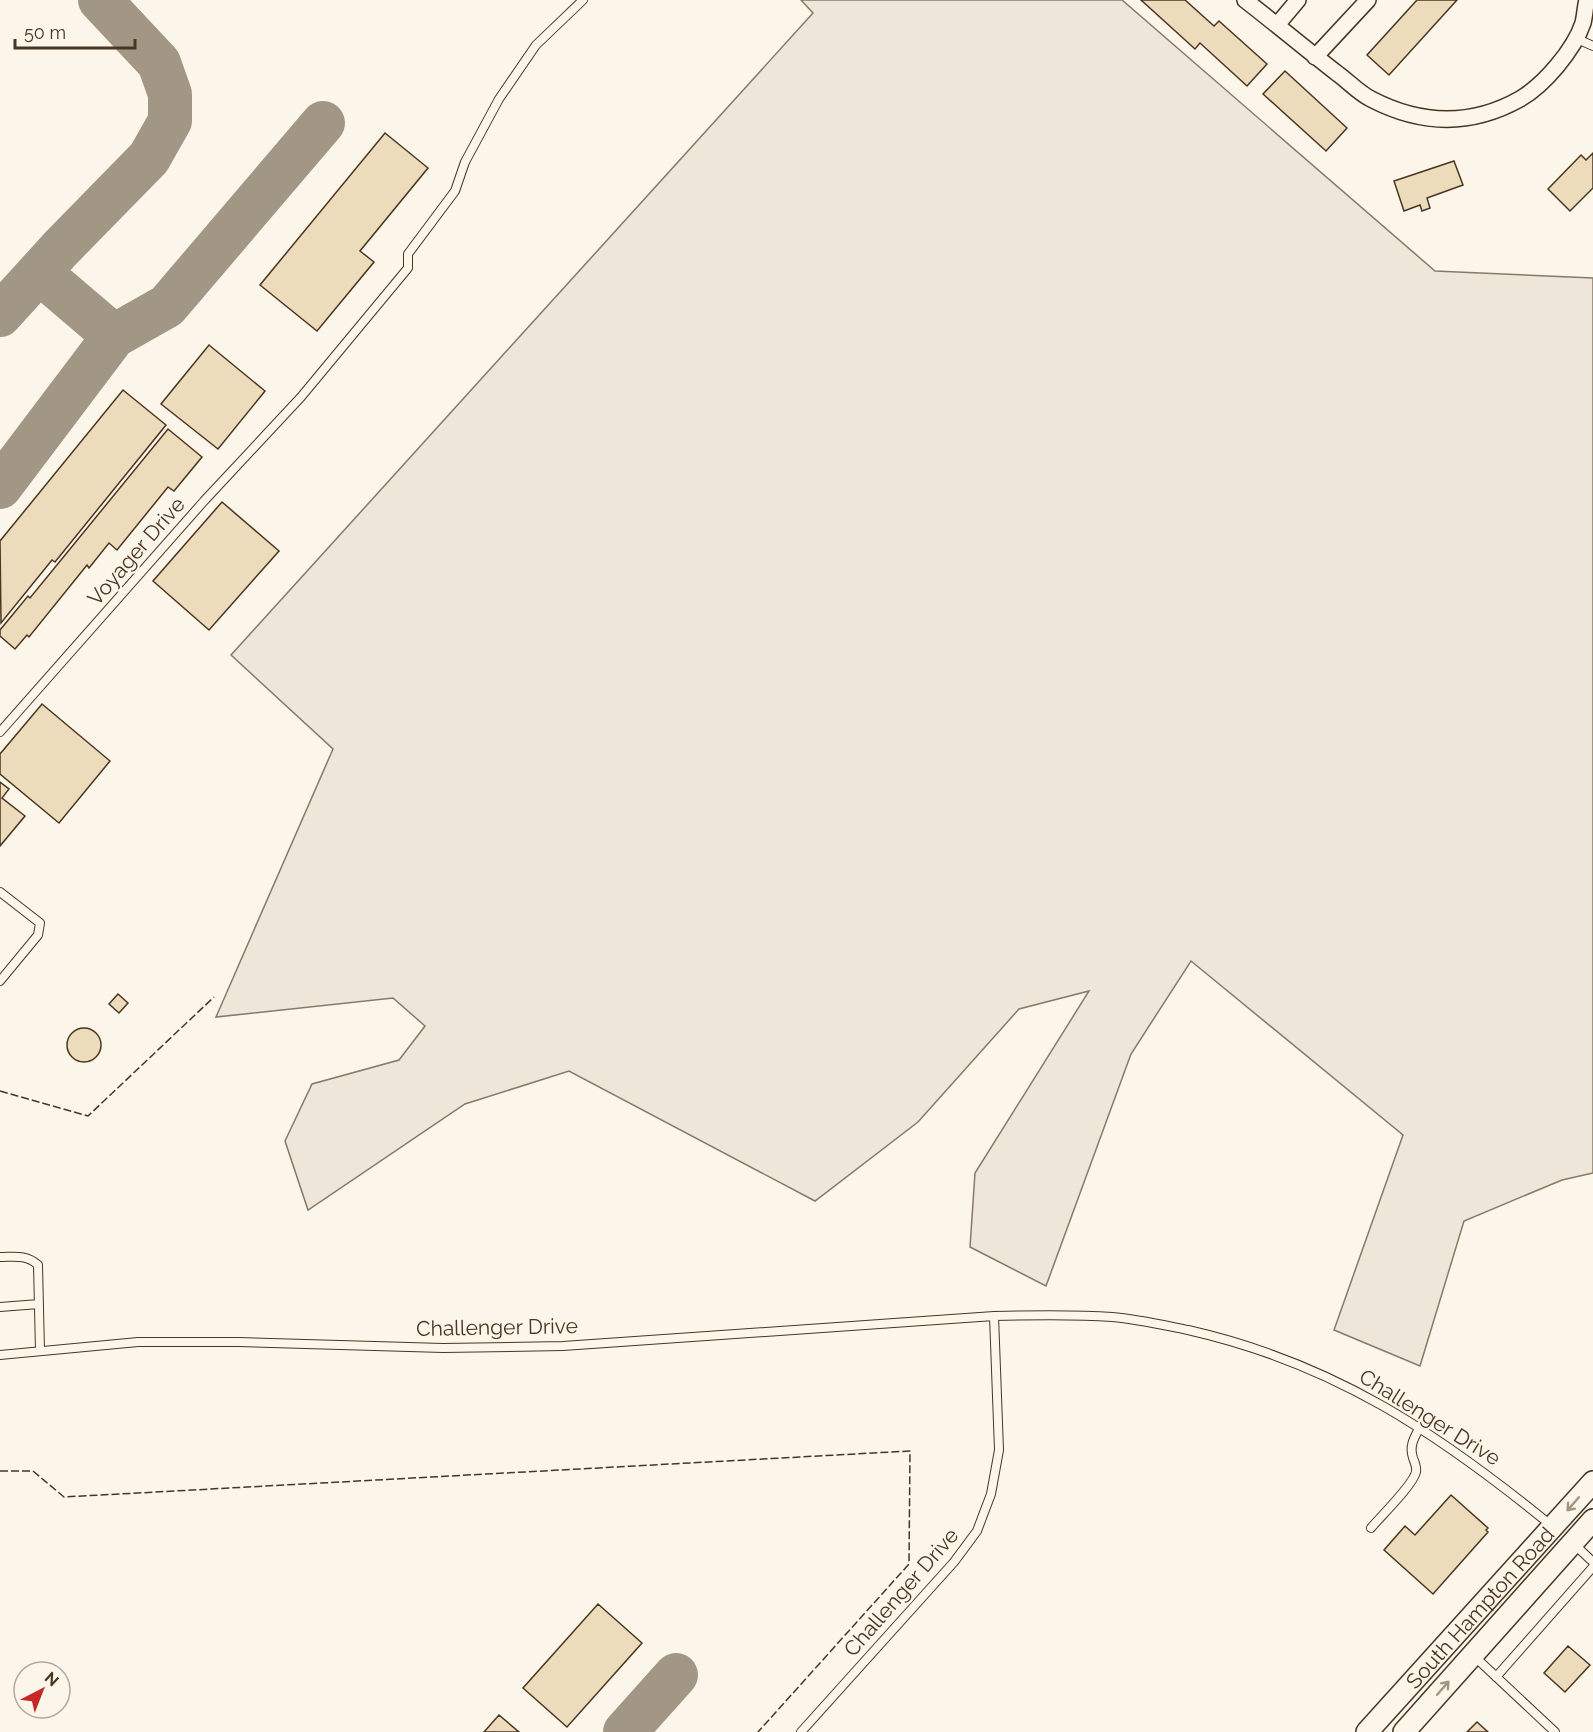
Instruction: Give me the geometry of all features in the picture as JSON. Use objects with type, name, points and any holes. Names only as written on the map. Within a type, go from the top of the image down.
[{"type":"main road","name":"South Hampton Road","points":[[1367,1732],[1593,1482]]},
{"type":"main road","name":"South Hampton Road","points":[[1404,1732],[1593,1520]]},
{"type":"main road","points":[[1553,1527],[1572,1543]]},
{"type":"street","points":[[1245,0],[1369,98],[1395,110],[1423,118],[1444,120],[1471,118],[1495,112],[1531,93],[1555,69],[1575,38],[1582,24],[1587,0]]},
{"type":"street","points":[[1277,24],[1298,0]]},
{"type":"street","points":[[1315,57],[1368,0]]},
{"type":"lane","name":"Voyager Drive","points":[[0,732],[204,501],[301,397],[408,268],[408,254],[455,190],[465,162],[499,99],[536,45],[583,0]]},
{"type":"lane","points":[[1575,38],[1593,46]]},
{"type":"lane","points":[[0,892],[40,923],[38,935],[0,981]]},
{"type":"lane","points":[[0,1257],[22,1256],[32,1259],[38,1265],[40,1351]]},
{"type":"lane","points":[[0,1307],[39,1304]]},
{"type":"lane","name":"Challenger Drive","points":[[801,1732],[954,1562],[977,1531],[991,1494],[999,1450],[994,1316]]},
{"type":"lane","name":"Challenger Drive","points":[[0,1355],[138,1342],[238,1342],[444,1348],[563,1346],[994,1316],[1112,1317],[1157,1323],[1226,1340],[1286,1359],[1334,1379],[1420,1427],[1487,1474],[1553,1527]]},
{"type":"lane","points":[[1371,1528],[1408,1486],[1416,1473],[1411,1452],[1414,1437],[1420,1427]]},
{"type":"lane","points":[[1496,1677],[1593,1565],[1572,1543]]},
{"type":"lane","points":[[1473,1655],[1555,1732]]},
{"type":"shaded area","points":[[801,0],[1122,0],[1435,271],[1593,278],[1593,1173],[1562,1180],[1464,1221],[1420,1366],[1334,1330],[1403,1135],[1191,961],[1131,1054],[1046,1286],[970,1247],[975,1173],[1089,991],[1019,1009],[918,1122],[815,1201],[569,1071],[465,1104],[308,1210],[285,1141],[312,1084],[399,1060],[425,1026],[393,998],[216,1017],[333,749],[231,655],[813,13]]},
{"type":"building","points":[[1141,0],[1185,0],[1214,26],[1219,21],[1267,64],[1247,86],[1200,43],[1195,49]]},
{"type":"building","points":[[1417,0],[1457,0],[1389,75],[1367,55]]},
{"type":"building","points":[[1285,71],[1347,128],[1326,151],[1263,94]]},
{"type":"building","points":[[385,133],[428,168],[360,251],[374,262],[317,331],[260,285]]},
{"type":"building","points":[[1593,153],[1593,188],[1570,211],[1548,189],[1581,155],[1586,160]]},
{"type":"building","points":[[1454,161],[1463,185],[1427,198],[1430,208],[1422,211],[1420,205],[1404,211],[1394,181]]},
{"type":"building","points":[[209,345],[265,391],[218,449],[161,404]]},
{"type":"building","points":[[123,390],[166,425],[55,562],[52,560],[1,623],[0,541]]},
{"type":"building","points":[[168,429],[202,457],[174,491],[168,487],[117,550],[109,543],[89,568],[87,565],[29,637],[27,635],[15,649],[0,636],[0,630],[28,596],[30,598]]},
{"type":"building","points":[[222,502],[279,551],[209,630],[153,581]]},
{"type":"building","points":[[42,704],[110,761],[59,823],[0,774],[0,754]]},
{"type":"building","points":[[0,782],[9,789],[2,798],[25,816],[0,846]]},
{"type":"building","points":[[118,994],[128,1003],[119,1013],[109,1004]]},
{"type":"building","points":[[84,1028],[96,1033],[101,1045],[96,1057],[84,1062],[72,1057],[67,1045],[72,1033]]},
{"type":"building","points":[[1451,1495],[1488,1528],[1486,1530],[1488,1532],[1433,1594],[1384,1550],[1405,1526],[1415,1535]]},
{"type":"building","points":[[598,1604],[642,1643],[567,1727],[523,1688]]},
{"type":"building","points":[[1568,1646],[1590,1665],[1565,1692],[1544,1673]]},
{"type":"building","points":[[499,1715],[519,1732],[484,1732]]},
{"type":"building","points":[[1477,1722],[1488,1732],[1467,1732]]},
{"type":"taxiway","points":[[0,315],[60,249],[149,158],[170,121],[170,94],[159,63],[100,0]]},
{"type":"taxiway","points":[[39,272],[114,336],[167,306],[323,123]]},
{"type":"taxiway","points":[[0,487],[114,336]]},
{"type":"taxiway","points":[[625,1732],[676,1675]]},
{"type":"fence","points":[[0,1091],[88,1116],[214,997]]},
{"type":"fence","points":[[0,1471],[33,1471],[64,1497],[910,1451],[909,1564],[758,1732]]}]
